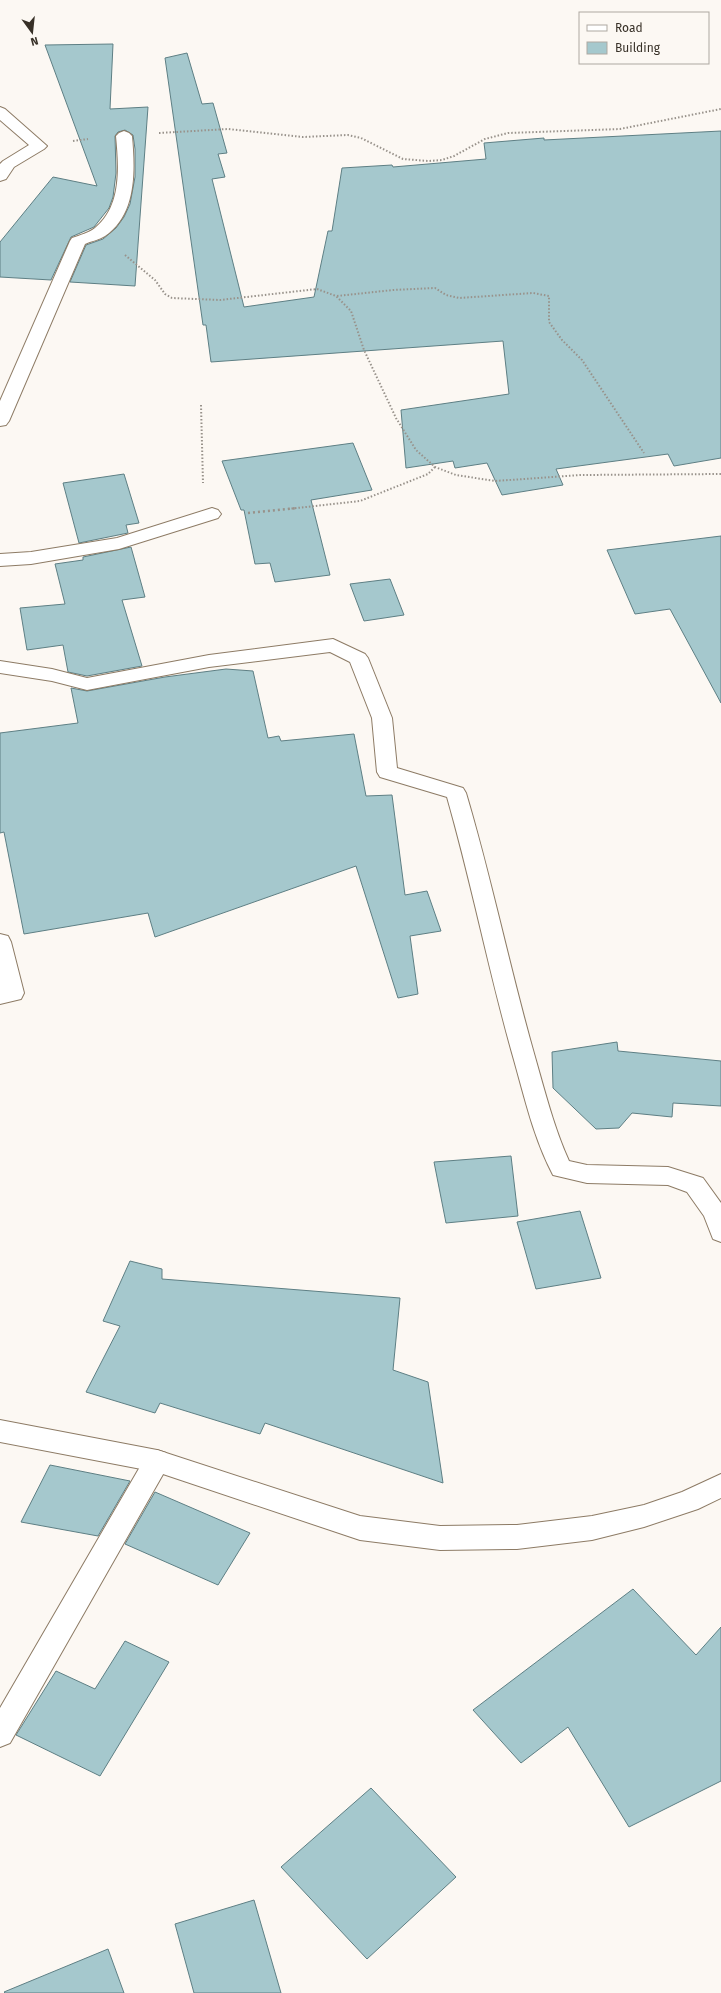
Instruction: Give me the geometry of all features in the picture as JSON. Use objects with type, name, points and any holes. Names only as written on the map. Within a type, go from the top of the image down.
[{"type":"street","points":[[0,112],[39,146],[8,164],[0,176]]},
{"type":"street","points":[[0,421],[78,241],[100,232],[112,220],[122,201],[127,166],[124,136]]},
{"type":"street","points":[[0,560],[31,558],[119,543],[212,514]]},
{"type":"street","points":[[0,667],[52,675],[87,684],[209,661],[333,645],[358,658],[382,718],[388,772],[456,793],[472,846],[522,1049],[549,1144],[561,1168],[587,1174],[668,1176],[695,1185],[715,1213],[721,1232]]},
{"type":"street","points":[[0,942],[13,994],[0,996]]},
{"type":"street","points":[[0,1431],[157,1461],[360,1528],[440,1538],[517,1537],[592,1528],[644,1516],[689,1502],[721,1486]]},
{"type":"street","points":[[0,1734],[157,1461]]},
{"type":"path","points":[[39,146],[124,136],[228,129],[291,136],[348,135],[361,138],[390,154],[403,159],[428,161],[442,160],[454,156],[485,139],[508,133],[614,130],[721,109]]},
{"type":"path","points":[[78,241],[106,242],[130,258],[155,280],[165,294],[172,298],[193,301],[220,300],[316,289],[336,296],[352,311],[364,350],[396,418],[416,450],[435,467],[456,475],[495,480],[580,476],[721,474]]},
{"type":"path","points":[[336,296],[393,290],[435,288],[446,295],[459,298],[533,293],[548,296],[549,322],[562,340],[582,360],[644,453]]},
{"type":"path","points":[[201,405],[202,467],[206,504],[212,514],[243,514],[360,501],[386,492],[428,474],[435,467]]},
{"type":"building","points":[[113,44],[110,109],[148,107],[135,286],[70,282],[86,245],[103,239],[116,228],[124,217],[130,204],[135,177],[135,149],[133,135],[125,130],[118,132],[115,136],[116,173],[113,197],[109,208],[94,227],[71,237],[51,280],[0,277],[0,242],[53,177],[97,186],[45,45]]},
{"type":"building","points":[[187,53],[202,104],[213,103],[227,153],[218,154],[225,177],[212,179],[244,307],[314,297],[328,231],[332,231],[342,168],[392,165],[393,167],[486,159],[484,143],[544,138],[544,140],[721,131],[721,458],[674,466],[668,454],[556,469],[563,485],[502,495],[487,463],[455,468],[453,461],[406,468],[401,410],[509,394],[503,341],[211,362],[206,325],[203,325],[165,58]]},
{"type":"building","points":[[353,443],[372,490],[311,500],[330,575],[275,582],[270,563],[255,564],[244,510],[241,510],[222,461]]},
{"type":"building","points":[[124,474],[139,523],[126,525],[128,533],[79,543],[63,483]]},
{"type":"building","points":[[721,536],[721,703],[670,609],[635,614],[607,550]]},
{"type":"building","points":[[131,547],[145,597],[122,600],[142,666],[87,676],[68,672],[63,645],[27,650],[20,608],[65,604],[55,564],[83,560],[83,557]]},
{"type":"building","points":[[390,579],[404,615],[364,621],[350,584]]},
{"type":"building","points":[[226,669],[253,671],[268,738],[279,736],[281,741],[354,734],[366,796],[392,795],[405,895],[427,891],[441,931],[410,936],[418,994],[398,998],[356,866],[155,937],[148,913],[24,934],[4,832],[0,833],[0,733],[78,723],[71,688],[87,691],[165,677]]},
{"type":"building","points":[[617,1042],[618,1051],[721,1061],[721,1106],[673,1103],[672,1117],[632,1113],[619,1128],[596,1129],[553,1088],[552,1052]]},
{"type":"building","points":[[511,1156],[518,1216],[446,1223],[434,1162]]},
{"type":"building","points":[[580,1211],[601,1278],[536,1289],[517,1222]]},
{"type":"building","points":[[130,1261],[162,1269],[162,1279],[400,1298],[393,1370],[428,1382],[443,1483],[265,1423],[260,1434],[160,1403],[155,1413],[86,1392],[120,1326],[103,1321]]},
{"type":"building","points":[[50,1465],[130,1481],[98,1536],[21,1522]]},
{"type":"building","points":[[155,1492],[250,1533],[218,1585],[125,1544]]},
{"type":"building","points":[[633,1589],[696,1655],[721,1627],[721,1781],[629,1827],[568,1727],[521,1763],[473,1710]]},
{"type":"building","points":[[125,1641],[169,1662],[100,1776],[16,1735],[56,1671],[95,1689]]},
{"type":"building","points":[[371,1788],[456,1877],[367,1959],[281,1867]]},
{"type":"building","points":[[254,1900],[281,1993],[194,1993],[175,1924]]},
{"type":"building","points":[[108,1949],[124,1993],[4,1992]]}]
